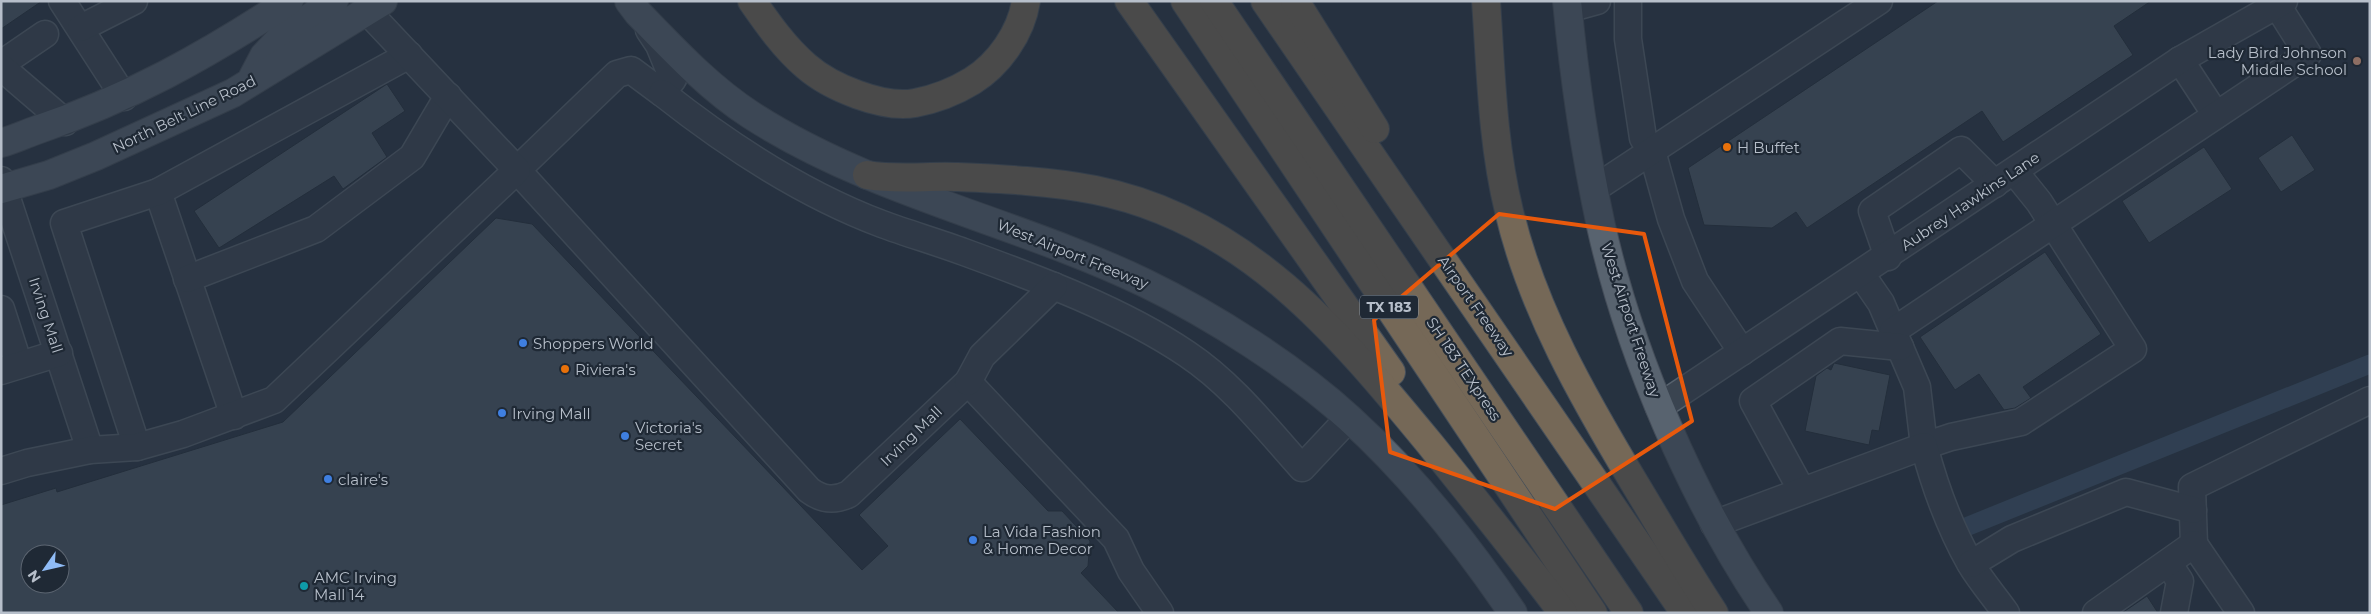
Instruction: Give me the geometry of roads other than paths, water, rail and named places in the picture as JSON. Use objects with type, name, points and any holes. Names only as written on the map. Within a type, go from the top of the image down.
[{"type":"highway","points":[[752,1],[775,34],[806,66],[834,84],[874,100],[914,104],[950,94],[984,73],[1008,46],[1024,14],[1026,1]]},
{"type":"highway","points":[[1129,1],[1506,538],[1563,613]]},
{"type":"highway","name":"TX 183","points":[[1185,1],[1593,613]]},
{"type":"highway","name":"SH 183 TEXpress","points":[[1214,1],[1629,613]]},
{"type":"highway","name":"SH 183 TEXpress","points":[[1234,1],[1648,613]]},
{"type":"highway","name":"Airport Freeway","points":[[1265,1],[1685,613]]},
{"type":"highway","points":[[1295,1],[1389,152],[1436,249]]},
{"type":"highway","points":[[1486,1],[1498,160],[1509,212],[1525,268],[1549,326],[1611,444],[1714,613]]},
{"type":"highway","points":[[1492,90],[1497,1]]},
{"type":"highway","points":[[867,175],[956,177],[1059,185],[1094,190],[1130,199],[1181,218],[1210,233],[1271,274],[1302,300],[1344,342],[1506,538]]},
{"type":"main road","points":[[1,143],[65,122],[124,97],[222,45],[289,1]]},
{"type":"main road","points":[[250,83],[264,56],[282,37],[334,1]]},
{"type":"main road","name":"West Airport Freeway","points":[[1568,5],[1578,99],[1594,189],[1616,281],[1659,407],[1714,524],[1743,574],[1769,613]]},
{"type":"main road","name":"North Belt Line Road","points":[[3,186],[48,175],[141,137],[250,83],[375,6]]},
{"type":"main road","name":"West Airport Freeway","points":[[633,7],[704,78],[748,113],[827,158],[867,175],[1079,254],[1148,284],[1185,304],[1253,346],[1349,418],[1401,471],[1450,525],[1513,613]]},
{"type":"street","points":[[62,1],[124,97]]},
{"type":"street","points":[[81,28],[134,1]]},
{"type":"street","points":[[1568,5],[1597,1]]},
{"type":"street","points":[[1628,1],[1628,39],[1643,138],[1652,151],[1671,219],[1695,281],[1742,352]]},
{"type":"street","points":[[1594,189],[1879,1]]},
{"type":"street","points":[[1802,491],[1752,401],[1840,341],[1897,339],[2053,224],[2308,54],[2280,3]]},
{"type":"street","name":"Aubrey Hawkins Lane","points":[[1659,407],[2180,60],[2280,3]]},
{"type":"street","name":"Irving Mall","points":[[375,6],[409,55],[517,170],[809,490],[817,496],[835,499],[849,494],[968,382],[982,356],[1054,286]]},
{"type":"street","points":[[633,7],[659,45],[673,79],[662,93]]},
{"type":"street","points":[[45,34],[1,65],[65,122]]},
{"type":"street","points":[[136,447],[64,223],[158,192],[409,55]]},
{"type":"street","points":[[2180,60],[2216,115]]},
{"type":"street","points":[[1,471],[27,463],[90,450],[136,447],[183,434],[274,400],[617,74],[631,70],[703,125],[814,194],[882,224],[1054,286],[1146,329],[1200,364],[1227,387],[1302,468],[1349,418]]},
{"type":"street","points":[[188,279],[316,229],[412,157],[448,96]]},
{"type":"street","points":[[1714,524],[1951,437],[2021,422],[2133,349],[2039,202],[1961,150],[1872,211],[1888,256]]},
{"type":"street","name":"Irving Mall","points":[[3,186],[90,450]]},
{"type":"street","points":[[158,192],[234,416]]},
{"type":"street","points":[[1861,274],[1881,303],[1917,387],[1924,446],[1933,479],[1949,521],[1971,564],[2006,613]]},
{"type":"street","points":[[1,309],[10,368],[59,353]]},
{"type":"street","points":[[968,382],[1116,539],[1131,571],[1160,613]]},
{"type":"street","points":[[2241,613],[2194,544],[2192,487],[2370,400]]},
{"type":"street","points":[[1971,564],[2012,539],[2126,492],[2193,510]]},
{"type":"street","points":[[2096,613],[2194,544]]},
{"type":"street","points":[[2168,563],[2180,581],[2174,613]]},
{"type":"waterway","points":[[1966,527],[2370,364]]},
{"type":"place","name":"Lady Bird Johnson Middle School","points":[[2357,61]]},
{"type":"place","name":"H Buffet","points":[[1727,147]]},
{"type":"place","name":"Shoppers World","points":[[523,343]]},
{"type":"place","name":"Riviera's","points":[[565,369]]},
{"type":"place","name":"Irving Mall","points":[[502,413]]},
{"type":"place","name":"Victoria's Secret","points":[[625,436]]},
{"type":"place","name":"claire's","points":[[328,479]]},
{"type":"place","name":"La Vida Fashion & Home Decor","points":[[973,540]]},
{"type":"place","name":"AMC Irving Mall 14","points":[[304,586]]}]
